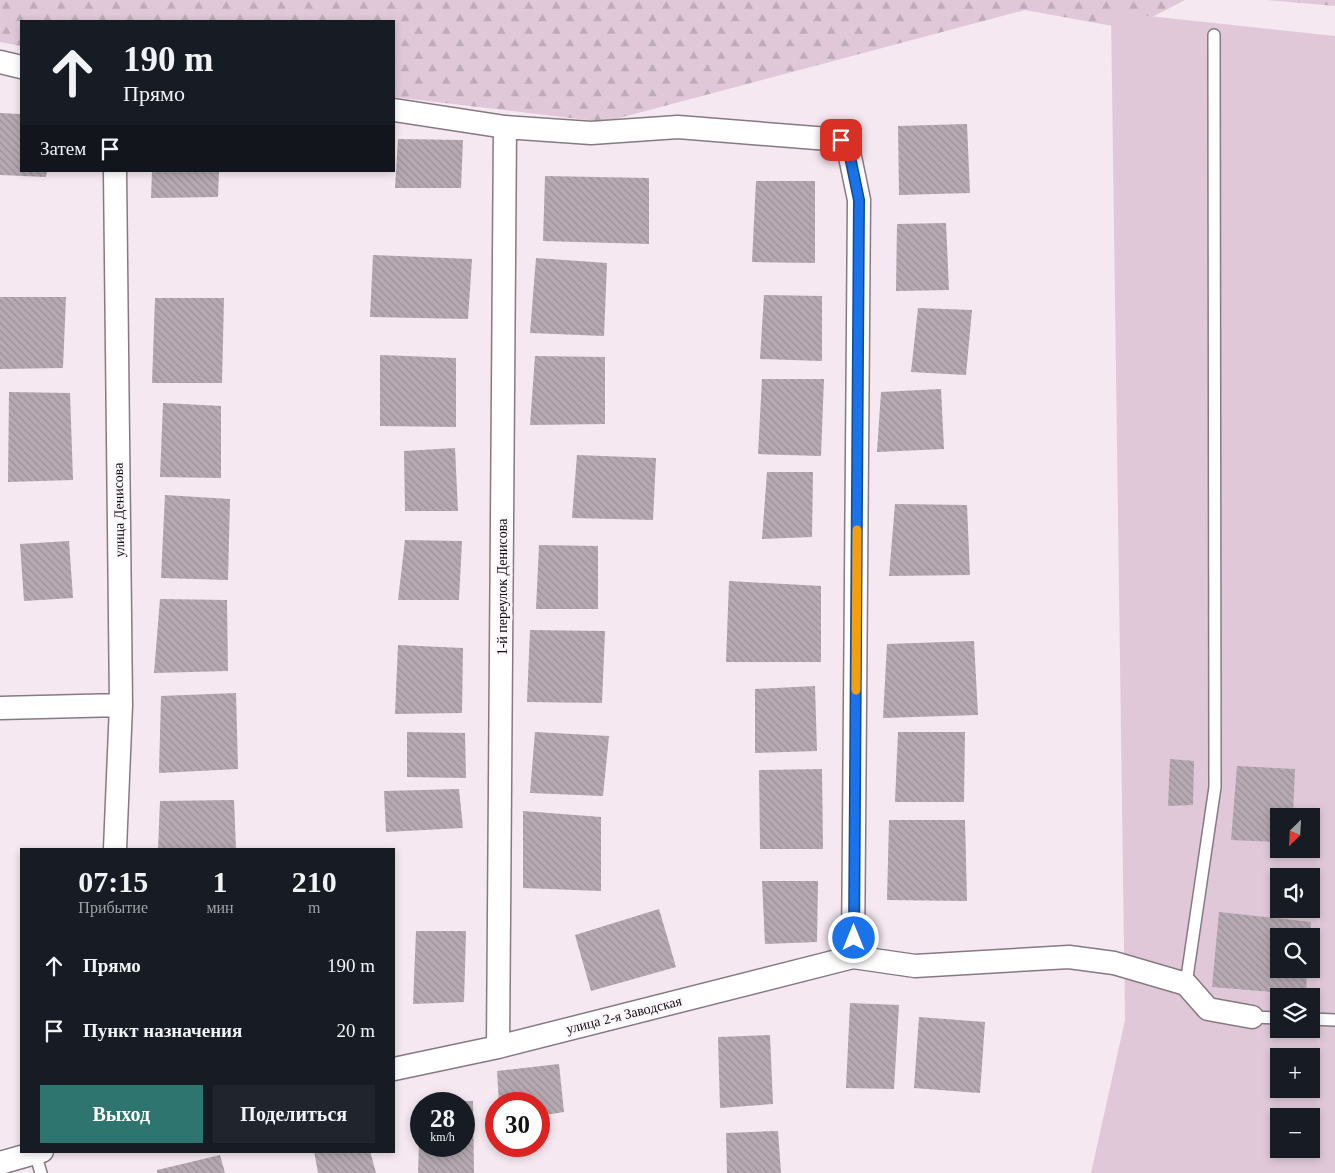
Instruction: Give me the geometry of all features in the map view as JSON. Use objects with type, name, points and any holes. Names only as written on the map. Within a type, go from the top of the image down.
[{"type":"street","points":[[0,62],[20,67]]},
{"type":"street","points":[[395,110],[505,127],[591,133],[678,127],[841,140],[849,152],[859,200],[854,958],[915,966],[1069,957],[1114,963],[1186,984],[1208,1009],[1252,1017]]},
{"type":"street","name":"1-й переулок Денисова","points":[[498,1047],[505,127]]},
{"type":"street","name":"улица Денисова","points":[[115,172],[121,705],[115,848]]},
{"type":"street","points":[[0,708],[121,705]]},
{"type":"street","name":"улица 2-я Заводская","points":[[395,1069],[498,1047],[854,958]]},
{"type":"street","points":[[0,1163],[39,1159]]},
{"type":"lane","points":[[1186,984],[1215,787],[1214,35]]},
{"type":"lane","points":[[1252,1017],[1270,1018]]},
{"type":"lane","points":[[1320,1019],[1335,1020]]},
{"type":"green space","points":[[0,0],[1185,0],[1129,29],[1025,10],[604,122],[395,97],[395,20],[20,20],[20,46],[0,42]]},
{"type":"green space","points":[[1267,0],[1335,0],[1335,6]]},
{"type":"green space","points":[[1111,12],[1335,36],[1335,1173],[1091,1173],[1125,1020]]},
{"type":"building","points":[[0,113],[20,114],[20,172],[47,172],[46,177],[0,175]]},
{"type":"building","points":[[967,124],[970,193],[899,195],[898,126]]},
{"type":"building","points":[[398,139],[463,140],[461,188],[395,188]]},
{"type":"building","points":[[152,172],[219,172],[218,197],[151,198]]},
{"type":"building","points":[[545,176],[649,178],[649,244],[543,241]]},
{"type":"building","points":[[756,181],[815,181],[815,263],[752,262]]},
{"type":"building","points":[[946,223],[949,290],[896,291],[897,224]]},
{"type":"building","points":[[373,255],[472,259],[468,319],[370,317]]},
{"type":"building","points":[[536,258],[607,263],[604,336],[530,333]]},
{"type":"building","points":[[764,295],[822,296],[822,361],[760,359]]},
{"type":"building","points":[[0,297],[66,297],[63,368],[0,369]]},
{"type":"building","points":[[155,298],[224,298],[222,383],[152,383]]},
{"type":"building","points":[[918,308],[972,310],[966,375],[911,372]]},
{"type":"building","points":[[380,355],[456,358],[456,427],[380,426]]},
{"type":"building","points":[[535,356],[605,357],[605,424],[530,425]]},
{"type":"building","points":[[762,379],[824,379],[821,456],[758,454]]},
{"type":"building","points":[[941,389],[944,449],[877,452],[881,392]]},
{"type":"building","points":[[9,392],[70,393],[73,480],[8,482]]},
{"type":"building","points":[[163,403],[221,406],[221,478],[160,477]]},
{"type":"building","points":[[455,448],[458,511],[405,511],[404,451]]},
{"type":"building","points":[[577,455],[656,458],[653,520],[572,518]]},
{"type":"building","points":[[767,472],[813,472],[812,537],[762,539]]},
{"type":"building","points":[[165,495],[230,499],[228,580],[161,578]]},
{"type":"building","points":[[895,504],[967,505],[970,575],[889,576]]},
{"type":"building","points":[[405,540],[462,541],[459,600],[398,600]]},
{"type":"building","points":[[69,541],[73,598],[24,601],[20,544]]},
{"type":"building","points":[[539,545],[598,546],[598,609],[536,609]]},
{"type":"building","points":[[729,581],[821,586],[821,662],[726,662]]},
{"type":"building","points":[[160,599],[227,600],[228,671],[154,673]]},
{"type":"building","points":[[530,630],[605,631],[602,703],[527,702]]},
{"type":"building","points":[[974,641],[978,715],[883,718],[887,644]]},
{"type":"building","points":[[398,645],[463,648],[462,713],[395,714]]},
{"type":"building","points":[[815,686],[817,751],[755,753],[755,689]]},
{"type":"building","points":[[236,693],[238,769],[159,773],[161,696]]},
{"type":"building","points":[[407,732],[465,733],[466,778],[407,777]]},
{"type":"building","points":[[535,732],[609,736],[603,796],[530,793]]},
{"type":"building","points":[[898,732],[965,732],[964,802],[895,802]]},
{"type":"building","points":[[1170,759],[1194,761],[1193,805],[1168,806]]},
{"type":"building","points":[[1237,766],[1295,769],[1293,808],[1270,808],[1270,842],[1231,840]]},
{"type":"building","points":[[822,769],[823,849],[760,849],[759,770]]},
{"type":"building","points":[[459,789],[463,828],[386,832],[384,791]]},
{"type":"building","points":[[234,800],[236,848],[158,848],[160,801]]},
{"type":"building","points":[[523,811],[601,817],[601,891],[523,888]]},
{"type":"building","points":[[889,820],[965,820],[967,901],[887,900]]},
{"type":"building","points":[[762,881],[818,881],[817,942],[765,944]]},
{"type":"building","points":[[659,909],[676,967],[591,991],[575,935]]},
{"type":"building","points":[[1219,912],[1311,922],[1311,928],[1270,928],[1270,978],[1307,978],[1306,988],[1270,988],[1270,992],[1212,987]]},
{"type":"building","points":[[416,931],[466,931],[464,1002],[413,1004]]},
{"type":"building","points":[[850,1003],[899,1005],[894,1089],[846,1088]]},
{"type":"building","points":[[919,1017],[985,1022],[980,1093],[914,1088]]},
{"type":"building","points":[[770,1035],[773,1104],[720,1108],[718,1037]]},
{"type":"building","points":[[559,1064],[564,1112],[550,1114],[550,1092],[498,1092],[497,1071]]},
{"type":"building","points":[[778,1131],[781,1173],[727,1173],[726,1133]]},
{"type":"building","points":[[314,1153],[371,1153],[376,1173],[318,1173]]},
{"type":"building","points":[[220,1155],[225,1173],[157,1173],[157,1170]]},
{"type":"building","points":[[418,1157],[474,1157],[474,1173],[418,1173]]},
{"type":"slow traffic","points":[[856,690],[857,530]]},
{"type":"route","points":[[841,140],[849,152],[857,182],[859,200],[854,938]]}]
